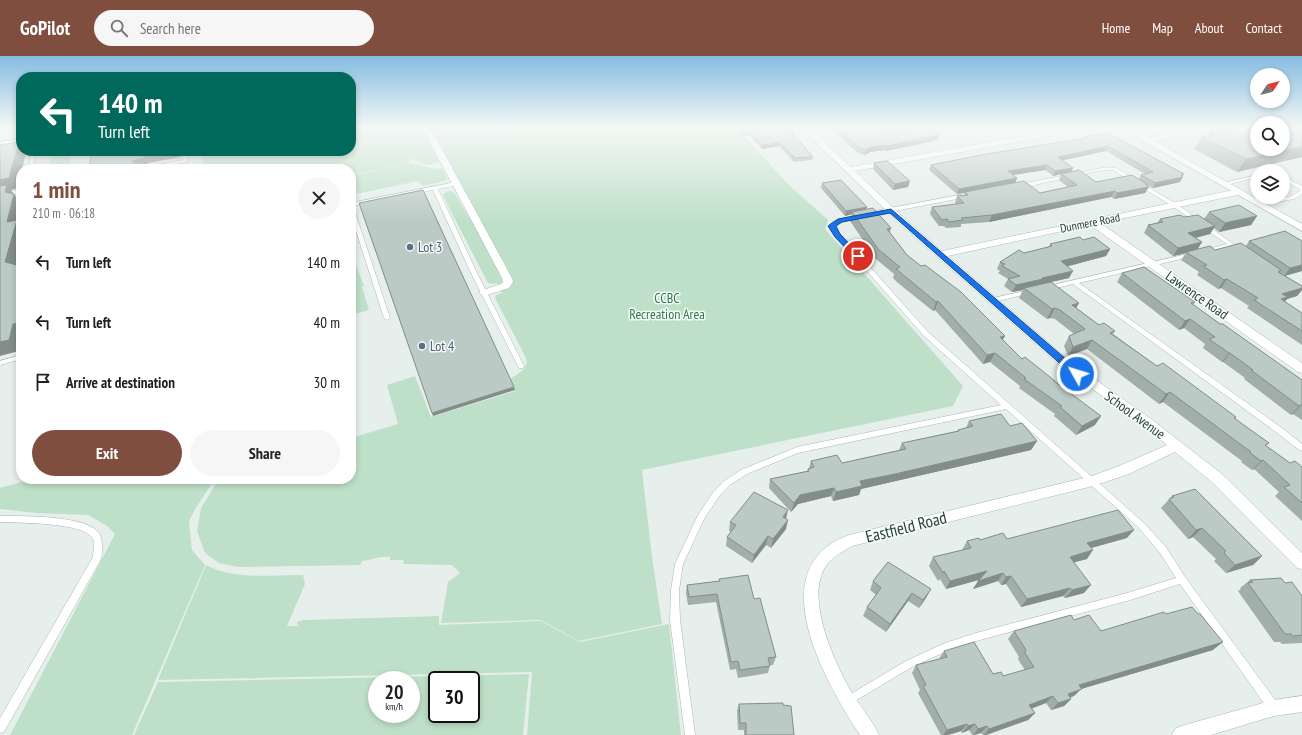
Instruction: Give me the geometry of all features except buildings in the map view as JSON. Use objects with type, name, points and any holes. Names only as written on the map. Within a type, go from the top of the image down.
[{"type":"street","points":[[443,159],[508,278],[508,282],[505,286],[484,293]]},
{"type":"street","name":"School Avenue","points":[[837,159],[891,211],[942,254],[1077,374],[1133,412],[1217,478],[1302,562]]},
{"type":"street","points":[[849,170],[912,159]]},
{"type":"street","points":[[1178,159],[1250,199]]},
{"type":"street","name":"Dunmere Road","points":[[942,254],[1238,192]]},
{"type":"street","points":[[1259,204],[1302,228]]},
{"type":"street","name":"Lawrence Road","points":[[1092,222],[1302,369]]},
{"type":"street","name":"Eastfield Road","points":[[870,735],[847,701],[826,658],[817,628],[811,597],[813,576],[821,562],[833,549],[849,541],[1093,481],[1124,470],[1176,446]]},
{"type":"street","points":[[1181,735],[1274,708],[1302,704]]},
{"type":"lane","points":[[168,164],[185,161],[185,159]]},
{"type":"lane","points":[[1015,187],[1114,169],[1176,206],[1243,253]]},
{"type":"lane","points":[[1223,184],[1250,178]]},
{"type":"lane","points":[[1290,181],[1301,188],[1302,191],[1290,197]]},
{"type":"lane","points":[[356,205],[456,184]]},
{"type":"lane","points":[[435,189],[484,293],[521,366]]},
{"type":"lane","points":[[0,195],[16,192]]},
{"type":"lane","points":[[976,194],[840,220],[832,226],[838,235],[926,334],[1093,481],[1141,525],[1164,550],[1182,580],[1274,708]]},
{"type":"lane","points":[[356,222],[387,318]]},
{"type":"lane","points":[[1044,289],[1232,245]]},
{"type":"lane","points":[[1074,282],[1302,448]]},
{"type":"lane","points":[[993,300],[1037,290]]},
{"type":"lane","points":[[0,363],[16,359]]},
{"type":"lane","points":[[690,735],[675,620],[675,590],[679,564],[701,517],[717,493],[727,483],[744,472],[796,450],[1008,406]]},
{"type":"lane","points":[[0,519],[72,524],[91,531],[96,536],[98,544],[97,558],[0,728]]},
{"type":"lane","points":[[847,701],[909,664],[945,647],[976,637],[1127,597],[1182,580]]},
{"type":"green space","points":[[51,159],[71,159],[70,164],[50,164]]},
{"type":"green space","points":[[203,159],[413,159],[405,164],[356,174],[356,164],[203,164]]},
{"type":"green space","points":[[414,159],[437,159],[439,162],[428,165],[413,160]]},
{"type":"green space","name":"CCBC Recreation Area","points":[[443,159],[765,159],[789,185],[828,220],[825,229],[963,386],[953,406],[642,470],[652,557],[662,624],[579,641],[541,620],[441,623],[448,582],[460,573],[452,565],[403,564],[404,560],[390,560],[390,557],[386,557],[362,561],[360,565],[239,567],[219,563],[205,553],[197,531],[201,508],[216,484],[356,484],[356,437],[398,424],[387,385],[415,376],[431,417],[515,391],[510,381],[511,378],[520,372],[527,363],[525,356],[495,298],[496,295],[502,293],[497,283],[488,283],[443,194],[449,191],[454,192],[470,220]]},
{"type":"green space","points":[[410,163],[436,169],[442,168],[447,179],[423,186],[418,181],[356,194],[356,175]]},
{"type":"green space","points":[[356,265],[364,286],[362,287],[369,310],[356,314]]},
{"type":"green space","points":[[16,484],[212,484],[189,521],[192,550],[205,565],[132,735],[10,735],[115,534],[107,526],[88,515],[37,513],[0,509],[0,488]]},
{"type":"green space","points":[[206,565],[217,570],[241,575],[303,575],[305,584],[287,626],[298,626],[297,622],[303,620],[439,616],[439,625],[541,621],[580,642],[669,624],[681,735],[527,735],[532,672],[480,673],[480,671],[428,671],[428,674],[420,674],[420,671],[368,671],[368,676],[158,680]]},
{"type":"green space","points":[[529,674],[523,735],[134,735],[158,682],[368,677],[368,723],[420,723],[420,676],[428,676],[428,723],[480,723],[480,675]]},
{"type":"place","name":"Lot 3","points":[[410,247]]},
{"type":"place","name":"Lot 4","points":[[422,346]]},
{"type":"route","points":[[858,256],[833,230],[832,226],[834,223],[840,220],[891,211],[942,254],[1077,374]]}]
